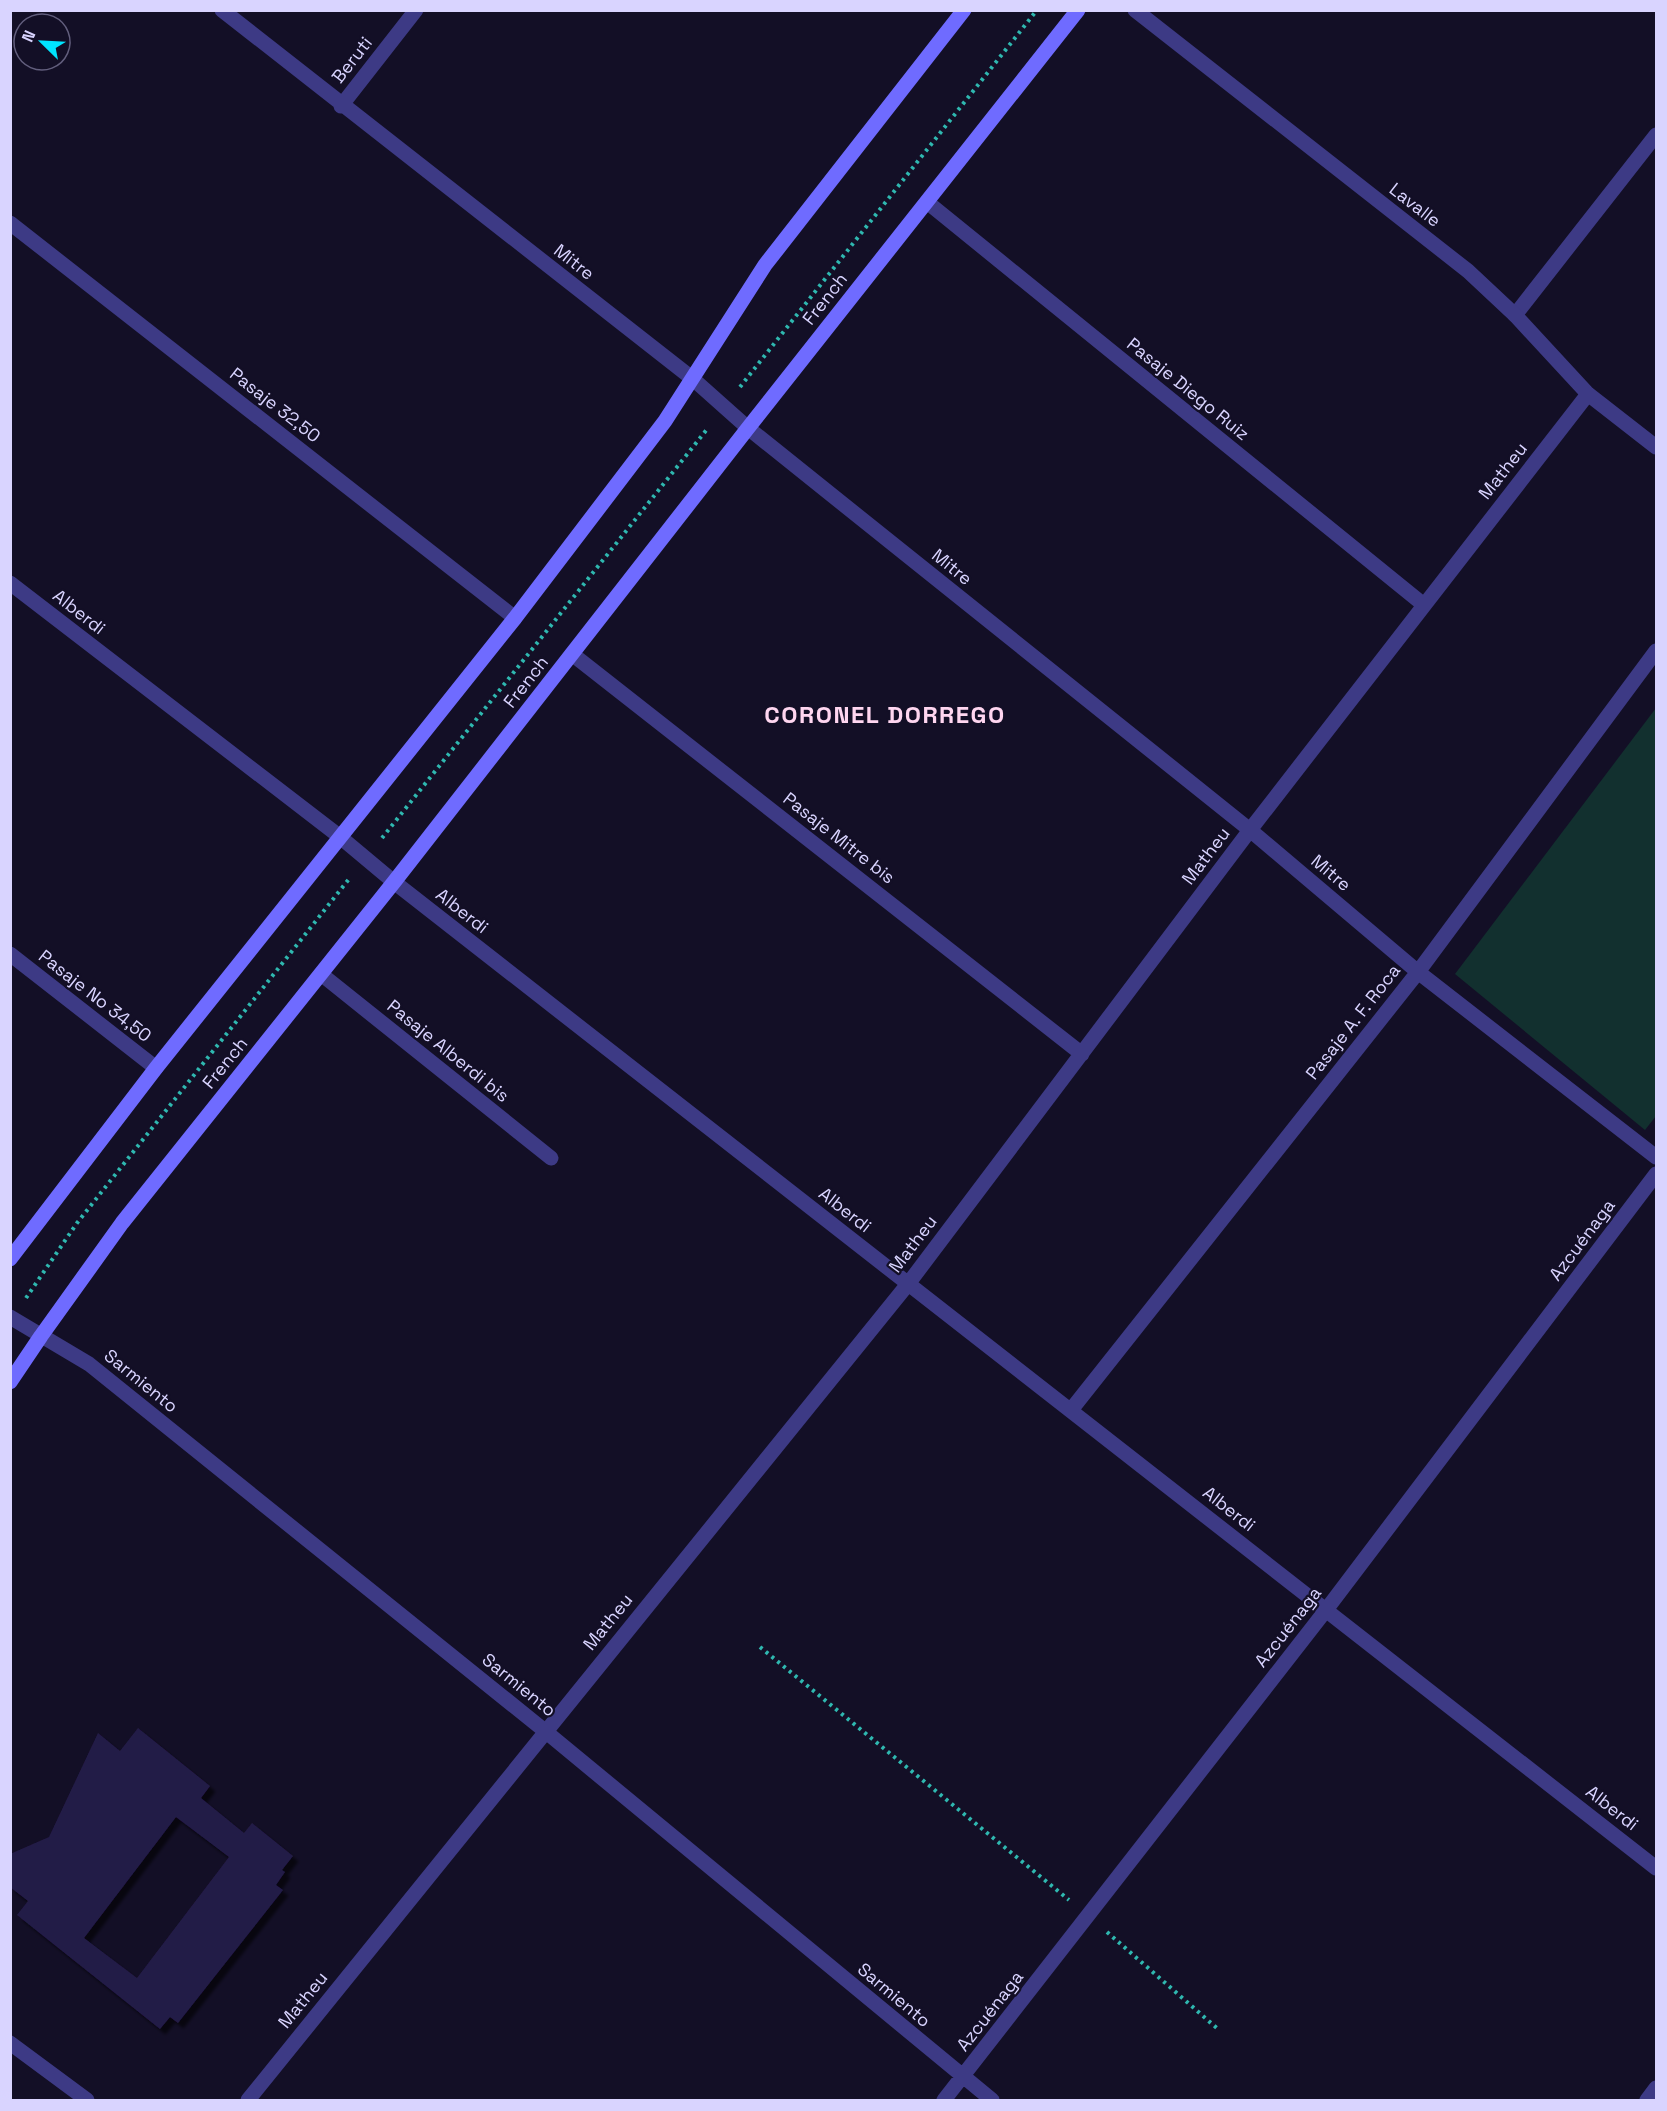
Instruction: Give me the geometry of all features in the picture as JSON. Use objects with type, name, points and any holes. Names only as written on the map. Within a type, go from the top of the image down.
[{"type":"main road","points":[[10,1259],[156,1068],[515,618],[665,421],[765,265],[964,10]]},
{"type":"main road","name":"French","points":[[10,1382],[122,1223],[394,882],[1078,10]]},
{"type":"street","name":"Mitre","points":[[222,10],[341,106],[693,379],[748,428],[1250,830],[1418,972],[1656,1157]]},
{"type":"street","name":"Beruti","points":[[341,106],[416,10]]},
{"type":"street","name":"Lavalle","points":[[1135,10],[1468,271],[1515,315],[1588,394],[1656,447]]},
{"type":"street","points":[[1515,315],[1656,135]]},
{"type":"street","name":"Pasaje Diego Ruiz","points":[[927,202],[1424,605]]},
{"type":"street","name":"Pasaje 32,50","points":[[10,223],[515,618]]},
{"type":"street","name":"Matheu","points":[[248,2100],[908,1284],[1250,830],[1588,394]]},
{"type":"street","name":"Alberdi","points":[[10,583],[339,836],[394,882],[1656,1868]]},
{"type":"street","name":"Pasaje A. F. Roca","points":[[1071,1410],[1418,972],[1656,651]]},
{"type":"street","name":"Pasaje Mitre bis","points":[[572,654],[1082,1054]]},
{"type":"street","name":"Pasaje No 34,50","points":[[10,954],[156,1068]]},
{"type":"street","name":"Pasaje Alberdi bis","points":[[321,974],[551,1158]]},
{"type":"street","name":"Azcuénaga","points":[[944,2100],[1326,1610],[1656,1174]]},
{"type":"street","name":"Sarmiento","points":[[12,1317],[89,1364],[545,1731],[992,2100]]},
{"type":"street","points":[[10,2043],[87,2100]]},
{"type":"street","points":[[1647,2100],[1656,2088]]},
{"type":"path","points":[[12,1317],[77,1223],[1037,10]]},
{"type":"path","points":[[759,1647],[1089,1916],[1219,2030]]},
{"type":"green space","points":[[1656,708],[1656,1116],[1645,1130],[1455,974]]},
{"type":"building","points":[[138,1728],[210,1786],[201,1798],[244,1833],[252,1823],[293,1856],[282,1870],[285,1872],[276,1885],[283,1890],[178,2023],[170,2017],[160,2029],[17,1915],[28,1901],[10,1887],[10,1854],[49,1837],[98,1733],[120,1751]],"holes":[[[176,1817],[229,1857],[137,1978],[84,1938]]]},
{"type":"district","name":"CORONEL DORREGO","points":[[885,715]]}]
